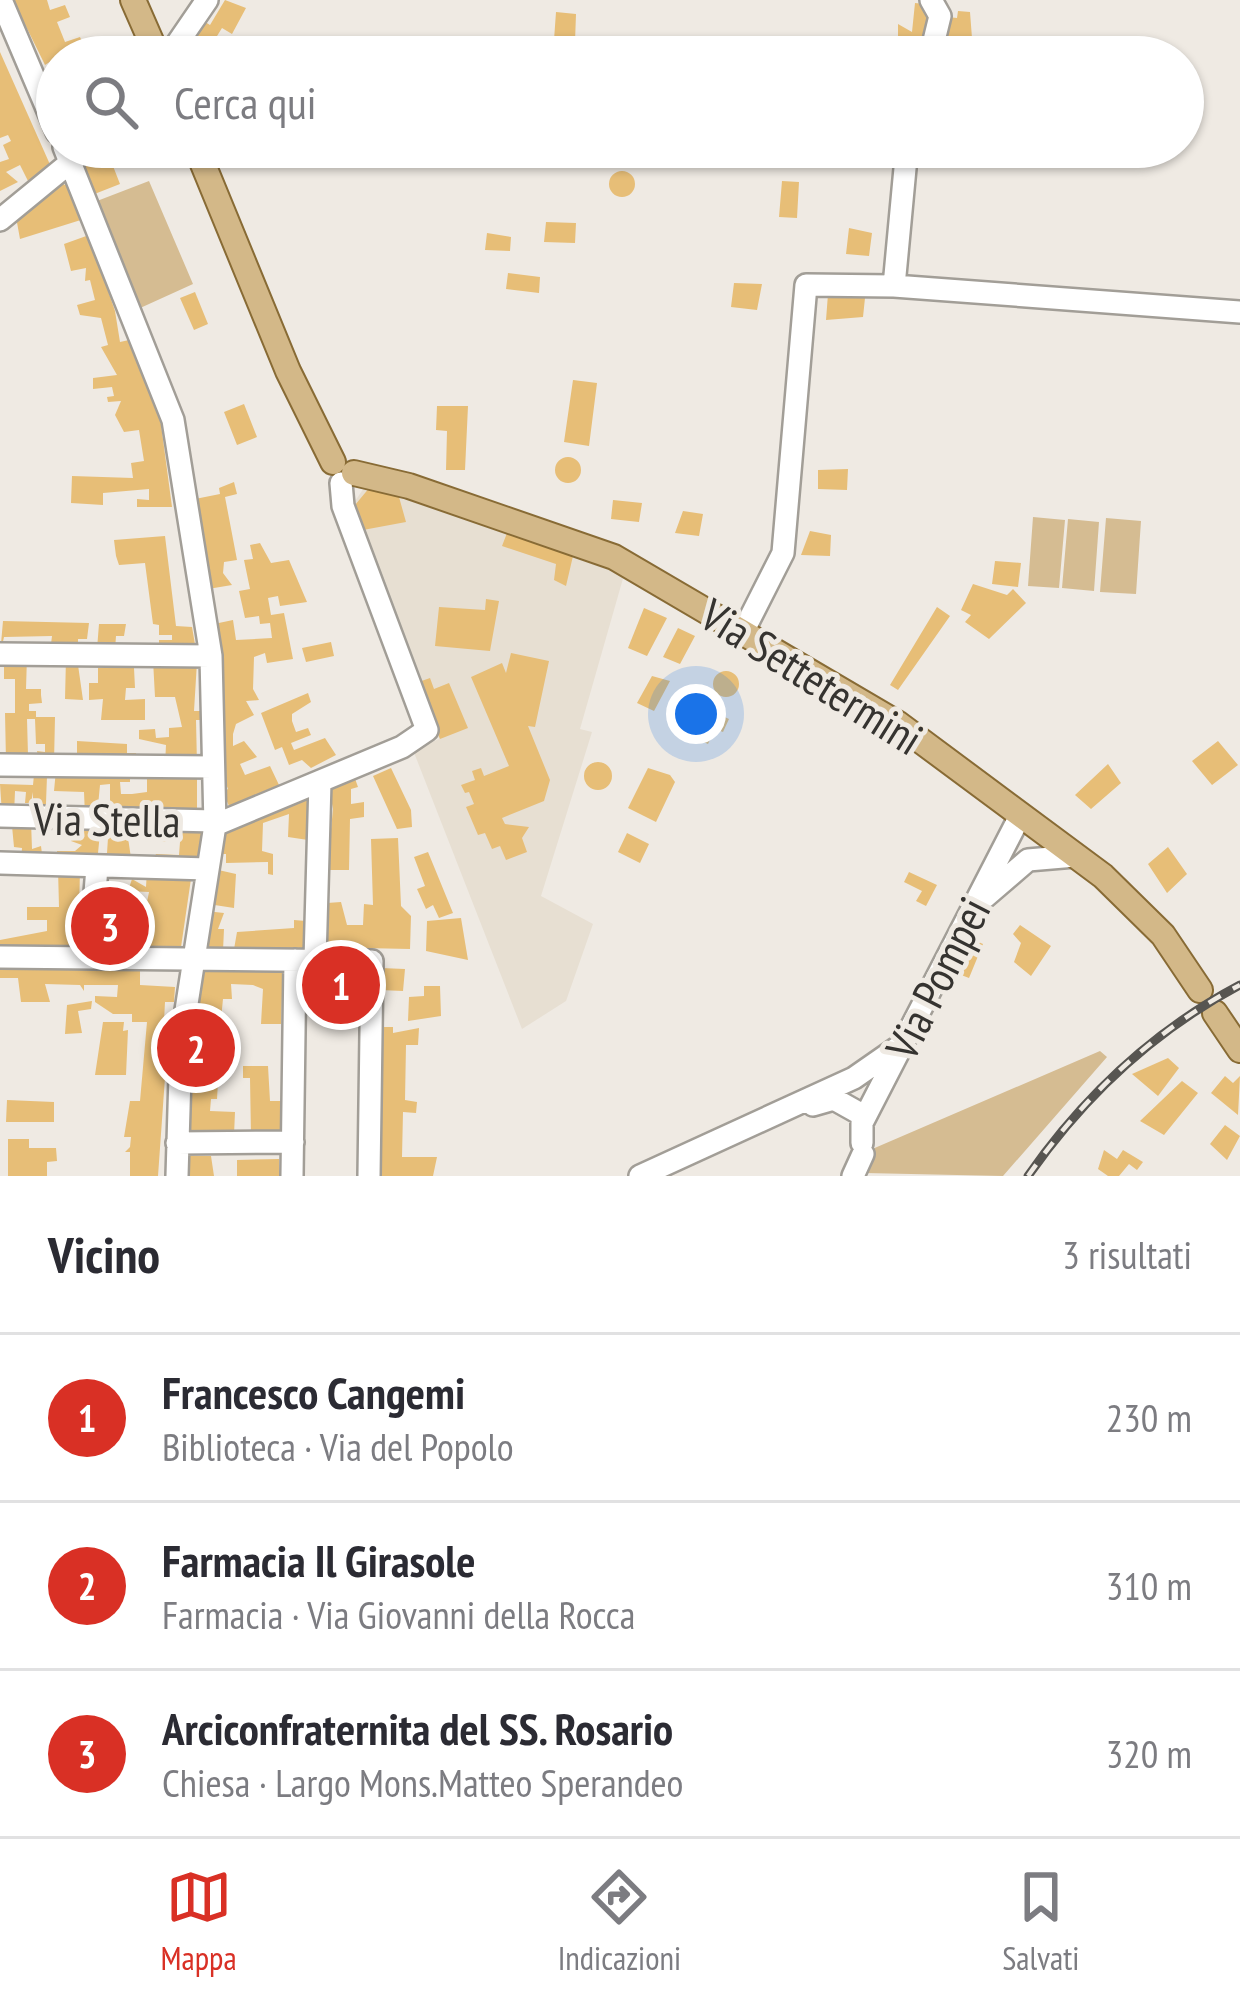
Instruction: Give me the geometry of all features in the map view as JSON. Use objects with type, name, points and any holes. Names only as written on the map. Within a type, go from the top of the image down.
[{"type":"main road","points":[[133,0],[149,36]]},
{"type":"main road","points":[[205,168],[296,390],[343,472]]},
{"type":"main road","name":"Via Settetermini","points":[[343,472],[614,557],[897,723],[1075,856],[1163,935],[1200,990]]},
{"type":"main road","points":[[1215,1013],[1240,1050]]},
{"type":"street","points":[[1,0],[36,82]]},
{"type":"street","points":[[182,36],[207,0]]},
{"type":"street","points":[[932,0],[940,16],[935,36]]},
{"type":"street","points":[[0,220],[55,168]]},
{"type":"street","points":[[73,168],[173,420],[211,656],[215,823],[181,1042],[177,1176]]},
{"type":"street","points":[[894,286],[905,168]]},
{"type":"street","points":[[743,632],[783,553],[806,285],[894,286],[1240,312]]},
{"type":"street","points":[[215,823],[402,747],[427,730],[343,506],[343,472]]},
{"type":"street","points":[[0,654],[211,656]]},
{"type":"street","points":[[0,765],[213,767]]},
{"type":"street","points":[[292,1176],[320,782]]},
{"type":"street","points":[[994,796],[1003,812],[1002,853]]},
{"type":"street","name":"Via Stella","points":[[0,816],[215,823]]},
{"type":"street","name":"Via Pompei","points":[[853,1176],[877,1094],[1020,816]]},
{"type":"street","points":[[972,910],[1028,860],[1075,856]]},
{"type":"street","points":[[0,863],[208,869]]},
{"type":"street","points":[[90,957],[97,867]]},
{"type":"street","points":[[0,957],[372,961],[369,1176]]},
{"type":"street","points":[[640,1176],[858,1076],[900,1046]]},
{"type":"street","points":[[858,1076],[877,1094]]},
{"type":"street","points":[[858,1076],[862,1133]]},
{"type":"street","points":[[766,1117],[826,1099],[844,1102],[862,1133]]},
{"type":"street","points":[[177,1143],[293,1142]]},
{"type":"shaded area","points":[[149,181],[193,284],[138,309],[97,201]]},
{"type":"shaded area","points":[[366,485],[624,575],[580,729],[592,732],[541,896],[593,924],[566,1001],[522,1029],[413,750],[439,739],[353,504]]},
{"type":"shaded area","points":[[1033,517],[1065,520],[1059,588],[1028,586]]},
{"type":"shaded area","points":[[1106,518],[1141,521],[1136,594],[1100,592]]},
{"type":"shaded area","points":[[1068,519],[1099,522],[1094,591],[1062,588]]},
{"type":"shaded area","points":[[1100,1051],[1107,1057],[1003,1176],[865,1173],[870,1150]]},
{"type":"building","points":[[13,0],[47,0],[50,10],[65,5],[70,17],[57,22],[63,36],[36,36],[36,47]]},
{"type":"building","points":[[225,0],[246,8],[232,34],[222,28],[217,36],[190,36],[202,20],[210,25]]},
{"type":"building","points":[[915,3],[933,5],[926,36],[898,36],[898,24],[912,32]]},
{"type":"building","points":[[958,11],[970,12],[972,36],[948,36],[948,17],[957,18]]},
{"type":"building","points":[[556,12],[576,14],[575,36],[554,36]]},
{"type":"building","points":[[0,52],[36,133],[36,168],[52,169],[31,187],[20,165],[6,172],[18,182],[0,191],[0,162],[9,159],[3,145],[11,141],[8,135],[0,138]]},
{"type":"building","points":[[82,168],[114,168],[120,184],[92,195]]},
{"type":"building","points":[[622,171],[635,184],[622,197],[609,184]]},
{"type":"building","points":[[62,180],[64,185],[70,181],[84,219],[20,239],[16,217]]},
{"type":"building","points":[[782,181],[799,182],[797,218],[779,217]]},
{"type":"building","points":[[546,222],[576,223],[575,243],[544,242]]},
{"type":"building","points":[[849,228],[872,233],[869,256],[846,254]]},
{"type":"building","points":[[487,233],[511,237],[510,251],[485,250]]},
{"type":"building","points":[[89,235],[115,311],[120,342],[129,340],[158,402],[172,507],[137,507],[137,499],[149,500],[149,489],[103,493],[103,505],[71,503],[72,476],[133,478],[131,463],[144,461],[139,430],[124,432],[115,415],[121,401],[108,402],[107,397],[114,396],[112,387],[93,389],[93,378],[117,375],[101,347],[108,345],[101,318],[80,315],[77,305],[95,300],[90,280],[85,281],[86,268],[71,271],[64,244]]},
{"type":"building","points":[[508,273],[540,277],[539,293],[506,289]]},
{"type":"building","points":[[734,283],[762,284],[757,310],[731,307]]},
{"type":"building","points":[[195,292],[208,324],[194,330],[180,298]]},
{"type":"building","points":[[828,294],[865,298],[863,317],[826,320]]},
{"type":"building","points":[[573,380],[597,383],[589,446],[564,442]]},
{"type":"building","points":[[244,404],[257,437],[237,445],[224,412]]},
{"type":"building","points":[[437,406],[468,406],[465,470],[446,470],[447,431],[436,430]]},
{"type":"building","points":[[568,457],[581,470],[568,483],[555,470]]},
{"type":"building","points":[[848,469],[847,490],[818,489],[818,470]]},
{"type":"building","points":[[234,482],[237,494],[225,497],[237,560],[224,562],[223,573],[232,585],[208,589],[190,500],[220,494],[219,488]]},
{"type":"building","points":[[370,487],[399,497],[406,522],[363,530],[355,505]]},
{"type":"building","points":[[613,500],[642,503],[639,522],[611,519]]},
{"type":"building","points":[[683,511],[703,514],[699,536],[675,533]]},
{"type":"building","points":[[810,531],[831,535],[830,556],[801,555]]},
{"type":"building","points":[[507,533],[573,556],[566,586],[554,580],[556,564],[502,546]]},
{"type":"building","points":[[165,536],[176,626],[192,627],[196,650],[159,650],[159,640],[172,640],[172,635],[159,635],[159,625],[153,624],[145,563],[119,565],[116,556],[114,540]]},
{"type":"building","points":[[260,543],[271,563],[289,560],[307,602],[280,606],[278,596],[268,598],[271,615],[284,613],[293,659],[267,663],[265,653],[254,657],[253,689],[259,700],[246,701],[254,715],[236,724],[233,734],[233,746],[244,741],[257,757],[240,764],[245,775],[270,766],[279,785],[229,806],[223,792],[228,789],[222,773],[214,624],[233,620],[236,640],[272,638],[270,623],[260,624],[259,616],[245,618],[239,591],[250,589],[244,560],[253,559],[250,545]]},
{"type":"building","points":[[995,561],[1021,563],[1018,587],[992,584]]},
{"type":"building","points":[[973,584],[1007,595],[1013,589],[1026,603],[989,639],[965,622],[971,615],[961,610]]},
{"type":"building","points":[[486,599],[499,601],[490,651],[435,646],[439,607],[485,610]]},
{"type":"building","points":[[937,607],[950,616],[898,690],[890,685]]},
{"type":"building","points":[[644,608],[667,618],[647,656],[628,648]]},
{"type":"building","points":[[3,621],[89,623],[87,639],[78,639],[78,645],[51,644],[52,636],[4,637],[0,655]]},
{"type":"building","points":[[99,624],[126,624],[124,636],[116,636],[115,650],[97,649]]},
{"type":"building","points":[[678,628],[695,636],[680,664],[663,657]]},
{"type":"building","points":[[331,642],[334,656],[306,662],[302,648]]},
{"type":"building","points":[[511,653],[549,661],[535,727],[528,726],[550,780],[544,801],[502,818],[505,824],[529,827],[522,838],[527,852],[506,860],[500,846],[492,849],[485,833],[478,835],[466,807],[474,804],[461,785],[475,780],[472,771],[481,768],[484,776],[509,766],[471,677],[502,663],[506,673]]},
{"type":"building","points":[[27,656],[26,689],[41,689],[42,703],[29,704],[29,711],[36,711],[36,717],[55,717],[54,762],[39,762],[37,751],[45,752],[45,744],[36,744],[35,719],[27,719],[28,755],[6,761],[5,713],[15,713],[15,679],[4,679],[4,658]]},
{"type":"building","points":[[66,658],[77,658],[83,700],[65,699]]},
{"type":"building","points":[[153,660],[197,662],[194,711],[200,711],[201,720],[196,720],[197,765],[165,765],[166,745],[139,739],[139,730],[155,729],[156,738],[169,737],[169,728],[182,727],[175,697],[155,697]]},
{"type":"building","points":[[98,668],[134,668],[135,688],[126,688],[125,700],[145,699],[145,720],[101,720],[103,699],[89,700],[89,683],[98,683]]},
{"type":"building","points":[[726,671],[739,684],[726,697],[713,684]]},
{"type":"building","points":[[652,676],[670,681],[654,711],[637,703]]},
{"type":"building","points":[[430,678],[434,689],[449,683],[468,728],[440,739],[416,683]]},
{"type":"building","points":[[308,693],[311,702],[292,714],[292,721],[296,732],[308,728],[311,735],[291,743],[294,750],[325,738],[336,755],[311,768],[302,760],[289,765],[282,747],[275,750],[261,713]]},
{"type":"building","points":[[701,706],[729,719],[723,732],[715,729],[708,744],[688,735]]},
{"type":"building","points":[[77,741],[127,744],[127,753],[136,753],[135,764],[77,763]]},
{"type":"building","points":[[1218,741],[1238,765],[1212,785],[1192,761]]},
{"type":"building","points":[[598,762],[608,766],[612,776],[608,786],[598,790],[588,786],[584,776],[588,766]]},
{"type":"building","points":[[1108,764],[1121,783],[1091,809],[1075,795]]},
{"type":"building","points":[[391,768],[411,810],[412,827],[397,829],[373,776]]},
{"type":"building","points":[[648,768],[670,775],[675,782],[656,822],[628,808]]},
{"type":"building","points":[[56,770],[130,771],[130,782],[120,782],[121,794],[147,792],[147,771],[197,773],[197,818],[110,814],[110,784],[100,785],[97,816],[85,816],[84,792],[54,791]]},
{"type":"building","points":[[353,773],[358,787],[351,789],[351,804],[364,802],[364,817],[350,819],[349,870],[327,870],[333,809],[328,783]]},
{"type":"building","points":[[34,775],[47,776],[46,803],[52,815],[33,815],[33,792],[31,803],[25,803],[26,792],[15,791],[14,815],[2,814],[0,784],[33,785]]},
{"type":"building","points":[[310,791],[308,840],[288,837],[289,814],[263,823],[262,851],[273,854],[273,875],[268,874],[268,862],[226,863],[226,854],[215,854],[218,828]]},
{"type":"building","points":[[31,821],[32,849],[41,846],[43,862],[21,861],[22,848],[14,847],[12,826]]},
{"type":"building","points":[[72,822],[101,823],[98,853],[107,853],[109,823],[126,824],[132,865],[57,862],[57,851],[75,851],[82,845],[71,841]]},
{"type":"building","points":[[158,823],[203,825],[199,866],[151,865],[156,854],[179,855],[180,842],[157,841]]},
{"type":"building","points":[[627,833],[649,844],[640,863],[618,852]]},
{"type":"building","points":[[398,838],[401,906],[411,916],[410,949],[363,948],[362,958],[326,957],[327,903],[341,902],[347,925],[363,925],[364,904],[373,905],[371,839]]},
{"type":"building","points":[[1168,847],[1187,874],[1167,893],[1148,864]]},
{"type":"building","points":[[428,852],[453,913],[439,918],[433,905],[426,909],[417,889],[425,886],[414,857]]},
{"type":"building","points":[[58,869],[80,870],[78,951],[0,950],[0,940],[47,931],[47,920],[27,920],[27,907],[59,907]]},
{"type":"building","points":[[214,869],[236,874],[234,908],[208,904]]},
{"type":"building","points":[[147,870],[192,872],[180,954],[140,952],[140,934],[119,933],[118,951],[100,951],[101,890],[128,891],[132,879],[146,887]],"holes":[[[128,891],[149,892],[144,917],[133,916],[135,899],[127,899]]]},
{"type":"building","points":[[909,872],[937,885],[926,906],[916,901],[922,891],[904,882]]},
{"type":"building","points":[[206,911],[224,913],[218,929],[224,929],[223,951],[199,952]]},
{"type":"building","points":[[461,918],[468,960],[426,951],[427,921]]},
{"type":"building","points":[[294,920],[306,921],[306,955],[233,955],[237,932],[294,928]]},
{"type":"building","points":[[1020,925],[1051,946],[1031,976],[1014,962],[1021,943],[1013,934]]},
{"type":"building","points":[[974,940],[983,944],[969,978],[956,973]]},
{"type":"building","points":[[0,962],[140,964],[140,985],[175,987],[174,1002],[165,1002],[164,1021],[169,1021],[158,1176],[130,1176],[130,1152],[125,1152],[131,1137],[124,1137],[130,1101],[140,1101],[147,1022],[132,1022],[132,1014],[113,1014],[95,1002],[95,996],[117,997],[118,985],[84,985],[84,991],[80,985],[45,984],[50,1002],[21,1002],[18,978],[0,978]]},
{"type":"building","points":[[197,965],[283,967],[281,1024],[261,1024],[263,989],[231,984],[232,999],[223,999],[221,1019],[230,1031],[226,1066],[219,1065],[217,1099],[211,1099],[210,1111],[235,1112],[234,1135],[187,1134],[185,1099]]},
{"type":"building","points":[[326,968],[353,969],[352,1005],[325,1005]]},
{"type":"building","points":[[381,968],[405,969],[403,991],[380,990]]},
{"type":"building","points":[[424,986],[440,986],[441,1016],[408,1021],[409,997],[424,996]]},
{"type":"building","points":[[92,1001],[91,1009],[78,1011],[82,1033],[65,1034],[67,1005]]},
{"type":"building","points":[[103,1022],[124,1022],[123,1031],[128,1030],[126,1075],[95,1075]]},
{"type":"building","points":[[380,1027],[393,1027],[393,1033],[419,1028],[418,1045],[406,1045],[405,1100],[417,1102],[416,1113],[403,1112],[402,1157],[437,1157],[433,1176],[377,1176]]},
{"type":"building","points":[[1168,1058],[1179,1068],[1158,1096],[1132,1074]]},
{"type":"building","points":[[243,1066],[268,1066],[270,1101],[281,1101],[280,1136],[251,1136],[250,1078],[243,1078]]},
{"type":"building","points":[[1225,1076],[1233,1083],[1240,1076],[1238,1115],[1211,1093]]},
{"type":"building","points":[[1182,1081],[1198,1093],[1164,1135],[1140,1121]]},
{"type":"building","points":[[7,1100],[54,1102],[54,1122],[6,1122]]},
{"type":"building","points":[[1225,1125],[1240,1136],[1227,1160],[1210,1144]]},
{"type":"building","points":[[8,1139],[29,1139],[29,1148],[56,1148],[57,1161],[47,1162],[47,1176],[8,1176]]},
{"type":"building","points":[[1104,1150],[1117,1159],[1123,1150],[1143,1162],[1137,1170],[1129,1164],[1119,1176],[1108,1176],[1098,1169]]},
{"type":"building","points":[[183,1156],[211,1156],[214,1176],[183,1176]]},
{"type":"building","points":[[279,1159],[279,1176],[237,1176],[237,1160]]},
{"type":"railway","points":[[1028,1176],[1122,1068],[1178,1023],[1240,985]]},
{"type":"place","name":"Arciconfraternita del SS. Rosario","points":[[110,926]]},
{"type":"place","name":"Francesco Cangemi","points":[[341,985]]},
{"type":"place","name":"Farmacia Il Girasole","points":[[196,1048]]}]
